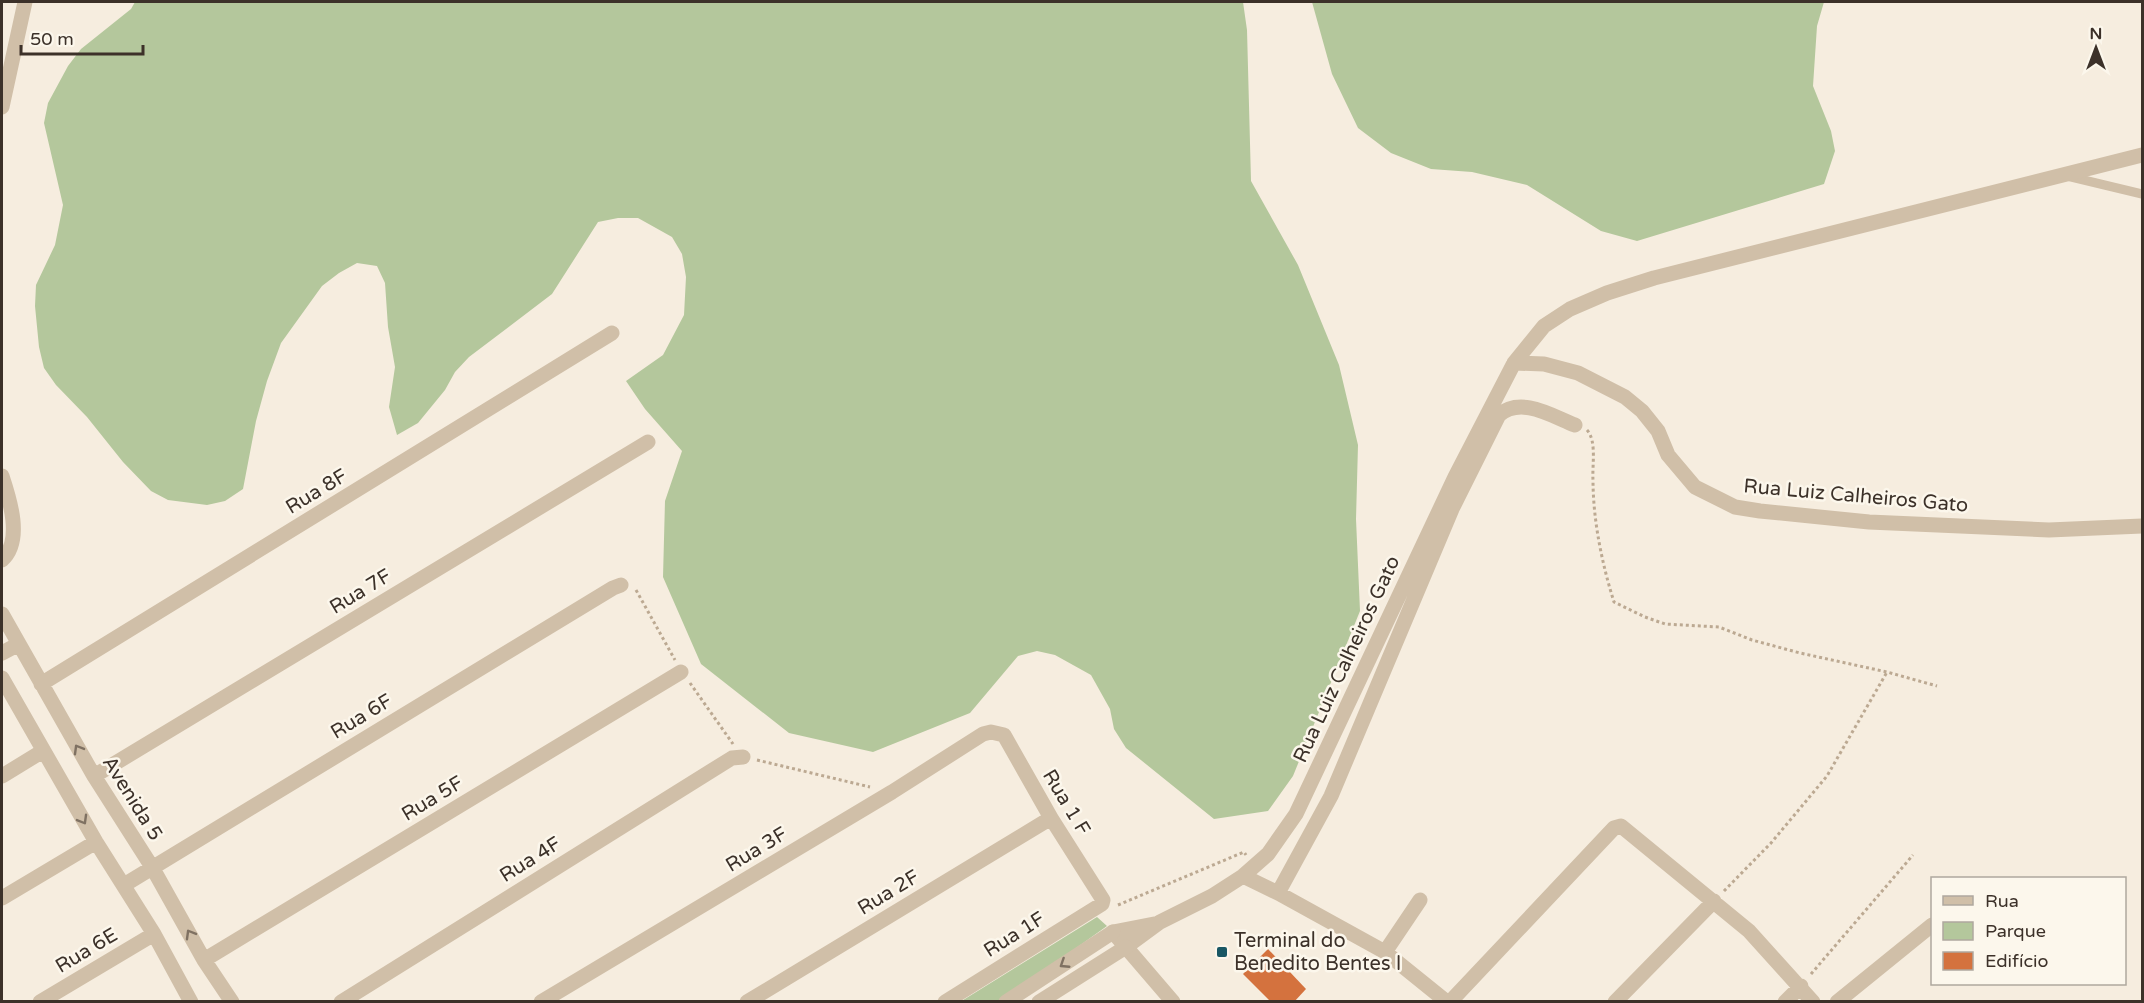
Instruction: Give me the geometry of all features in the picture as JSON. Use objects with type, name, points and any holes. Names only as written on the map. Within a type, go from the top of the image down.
[{"type":"street","points":[[2,107],[25,2]]},
{"type":"street","name":"Rua Luiz Calheiros Gato","points":[[1039,1002],[1126,947],[1160,922],[1203,901],[1243,876],[1268,854],[1296,814],[1455,477],[1514,363],[1544,326],[1570,309],[1607,293],[1654,278],[2142,155]]},
{"type":"street","name":"Rua 8F","points":[[41,684],[612,333]]},
{"type":"street","name":"Rua Luiz Calheiros Gato","points":[[1514,363],[1544,364],[1578,373],[1624,397],[1642,411],[1658,431],[1668,455],[1695,487],[1735,507],[1869,522],[2049,530],[2142,526]]},
{"type":"street","points":[[1278,893],[1331,796],[1452,509],[1499,415],[1506,409],[1525,406],[1575,425]]},
{"type":"street","name":"Rua 7F","points":[[94,776],[648,442]]},
{"type":"street","points":[[2,476],[11,507],[13,533],[8,554],[2,560]]},
{"type":"street","name":"Rua 6F","points":[[124,885],[621,585]]},
{"type":"street","name":"Avenida 5","points":[[2,614],[94,776],[152,867],[204,960],[231,1002]]},
{"type":"street","points":[[2,653],[19,644]]},
{"type":"street","name":"Rua 5F","points":[[204,960],[681,672]]},
{"type":"street","points":[[2,678],[96,842],[154,934],[191,1002]]},
{"type":"street","name":"Rua 3F","points":[[541,1002],[892,792],[983,734],[991,732]]},
{"type":"street","name":"Rua 1 F","points":[[991,732],[1004,735],[1051,818],[1103,900]]},
{"type":"street","points":[[2,776],[43,751]]},
{"type":"street","name":"Rua 4F","points":[[341,1002],[732,758],[743,757]]},
{"type":"street","name":"Rua 2F","points":[[747,1002],[1051,818]]},
{"type":"street","points":[[1243,876],[1385,952],[1448,1002],[1614,828],[1621,826],[1749,930],[1813,1002]]},
{"type":"street","points":[[2,898],[96,842]]},
{"type":"street","name":"Rua 1F","points":[[945,1002],[1102,903],[1103,900]]},
{"type":"street","points":[[1385,952],[1420,900]]},
{"type":"street","points":[[1615,1002],[1714,901]]},
{"type":"street","name":"Rua Luiz Calheiros Gato","points":[[1113,932],[1160,922]]},
{"type":"street","points":[[1837,1002],[1931,926]]},
{"type":"street","points":[[1006,1002],[1113,932],[1173,1002]]},
{"type":"street","name":"Rua 6E","points":[[40,1002],[154,934]]},
{"type":"street","points":[[1785,1002],[1801,986]]},
{"type":"lane","points":[[2064,176],[2142,194]]},
{"type":"path","points":[[1575,425],[1586,429],[1590,434],[1593,505],[1614,602],[1665,624],[1719,627],[1781,648],[1937,686]]},
{"type":"path","points":[[1714,901],[1771,843],[1827,776],[1887,672]]},
{"type":"path","points":[[743,757],[892,792]]},
{"type":"path","points":[[1801,986],[1913,855]]},
{"type":"green space","points":[[135,2],[1243,2],[1247,30],[1251,181],[1298,265],[1339,365],[1358,445],[1356,519],[1360,611],[1293,776],[1268,811],[1214,819],[1126,748],[1114,729],[1110,709],[1091,675],[1055,655],[1037,651],[1018,656],[970,713],[873,752],[789,733],[701,664],[663,577],[665,501],[682,451],[645,409],[626,381],[663,355],[684,315],[686,277],[682,254],[672,237],[638,218],[618,218],[598,222],[552,294],[469,357],[455,372],[445,390],[418,423],[397,435],[389,407],[395,367],[388,327],[385,283],[377,266],[357,263],[339,273],[322,286],[281,343],[256,421],[243,489],[225,501],[207,505],[168,500],[151,491],[56,385],[44,368],[39,347],[35,306],[36,285],[55,245],[63,205],[44,123],[48,103],[68,66],[81,49],[131,9]]},
{"type":"green space","points":[[1312,2],[1824,2],[1817,26],[1813,86],[1831,131],[1835,151],[1824,184],[1637,241],[1601,231],[1527,185],[1472,172],[1431,169],[1391,153],[1358,128],[1332,74]]},
{"type":"green space","points":[[1097,917],[1107,926],[1002,1001],[960,1002]]},
{"type":"building","points":[[1268,949],[1306,989],[1294,1002],[1271,1002],[1243,974]]},
{"type":"place","name":"Terminal do Benedito Bentes I","points":[[1222,952]]}]
